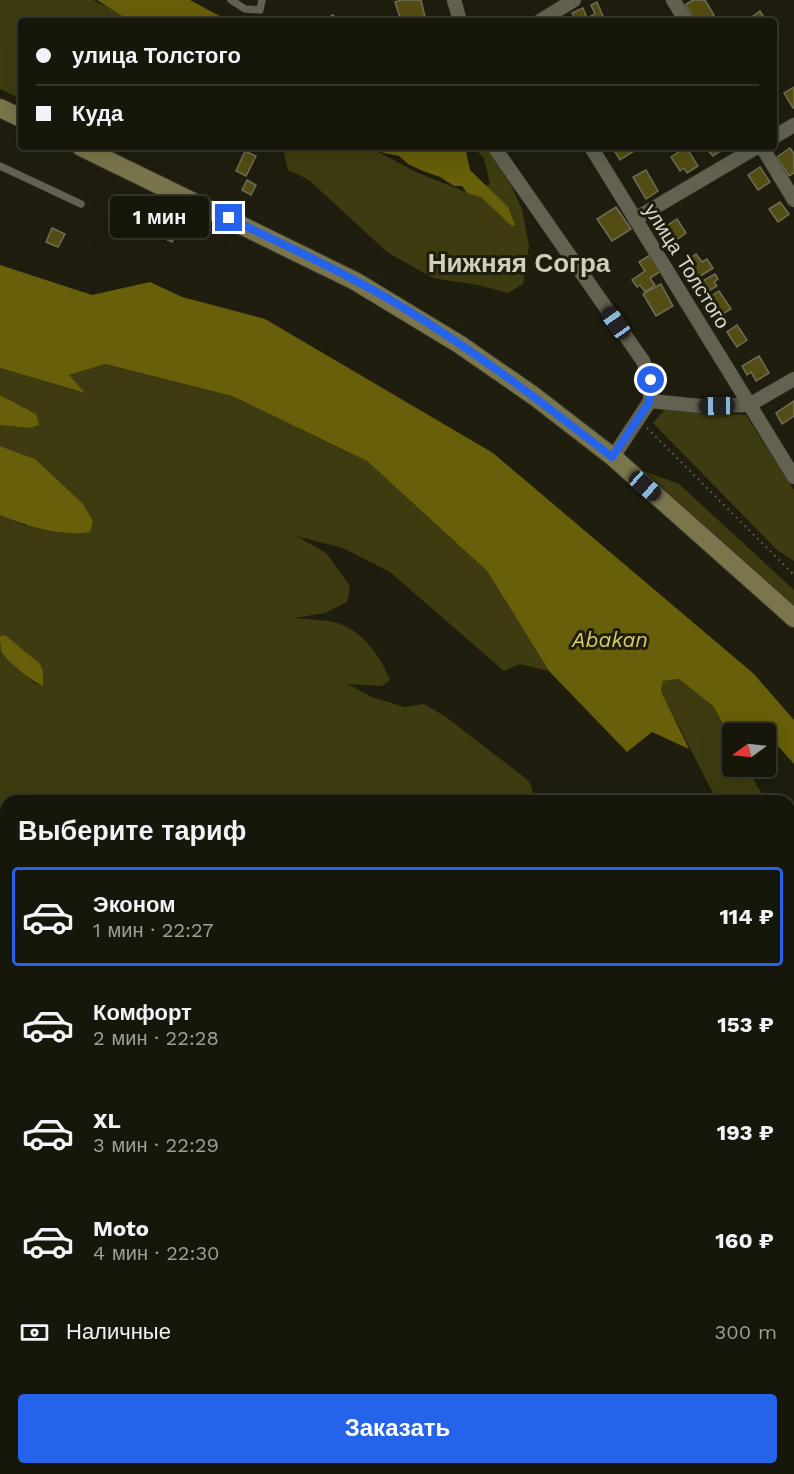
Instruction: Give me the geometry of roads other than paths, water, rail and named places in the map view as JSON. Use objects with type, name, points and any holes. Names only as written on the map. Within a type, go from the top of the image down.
[{"type":"street","points":[[454,0],[459,18]]},
{"type":"street","points":[[545,18],[574,0]]},
{"type":"street","points":[[673,0],[684,18]]},
{"type":"street","points":[[0,108],[18,117]]},
{"type":"street","points":[[777,135],[794,125]]},
{"type":"street","points":[[87,150],[314,259],[382,295],[496,370],[612,457],[794,618]]},
{"type":"street","points":[[496,150],[643,361],[651,380],[650,401],[612,457]]},
{"type":"street","name":"улица Толстого","points":[[593,150],[794,477]]},
{"type":"street","points":[[635,219],[752,150]]},
{"type":"street","points":[[764,150],[794,200]]},
{"type":"street","points":[[650,401],[700,406],[750,405],[794,379]]},
{"type":"lane","points":[[231,0],[245,9],[260,10],[262,0]]},
{"type":"lane","points":[[0,166],[81,204]]},
{"type":"water","points":[[97,0],[190,0],[223,18],[125,18]]},
{"type":"water","points":[[379,150],[466,150],[470,170],[508,207],[515,225],[512,226],[481,197],[467,193],[462,186],[454,186],[440,177],[408,164],[399,156]]},
{"type":"water","name":"Abakan","points":[[0,265],[92,295],[150,282],[182,297],[265,319],[493,453],[754,674],[794,720],[794,764],[776,746],[776,723],[722,723],[714,707],[679,679],[663,681],[661,691],[689,749],[652,732],[627,752],[549,671],[487,571],[367,461],[232,396],[105,364],[69,375],[85,393],[0,368]]},
{"type":"water","points":[[0,395],[36,414],[39,425],[29,428],[0,425]]},
{"type":"water","points":[[0,446],[35,459],[83,504],[93,521],[90,532],[68,533],[44,530],[0,515]]},
{"type":"water","points":[[5,635],[40,664],[43,671],[43,686],[26,676],[1,651],[0,636]]},
{"type":"district","name":"Нижняя Согра","points":[[519,263]]}]
